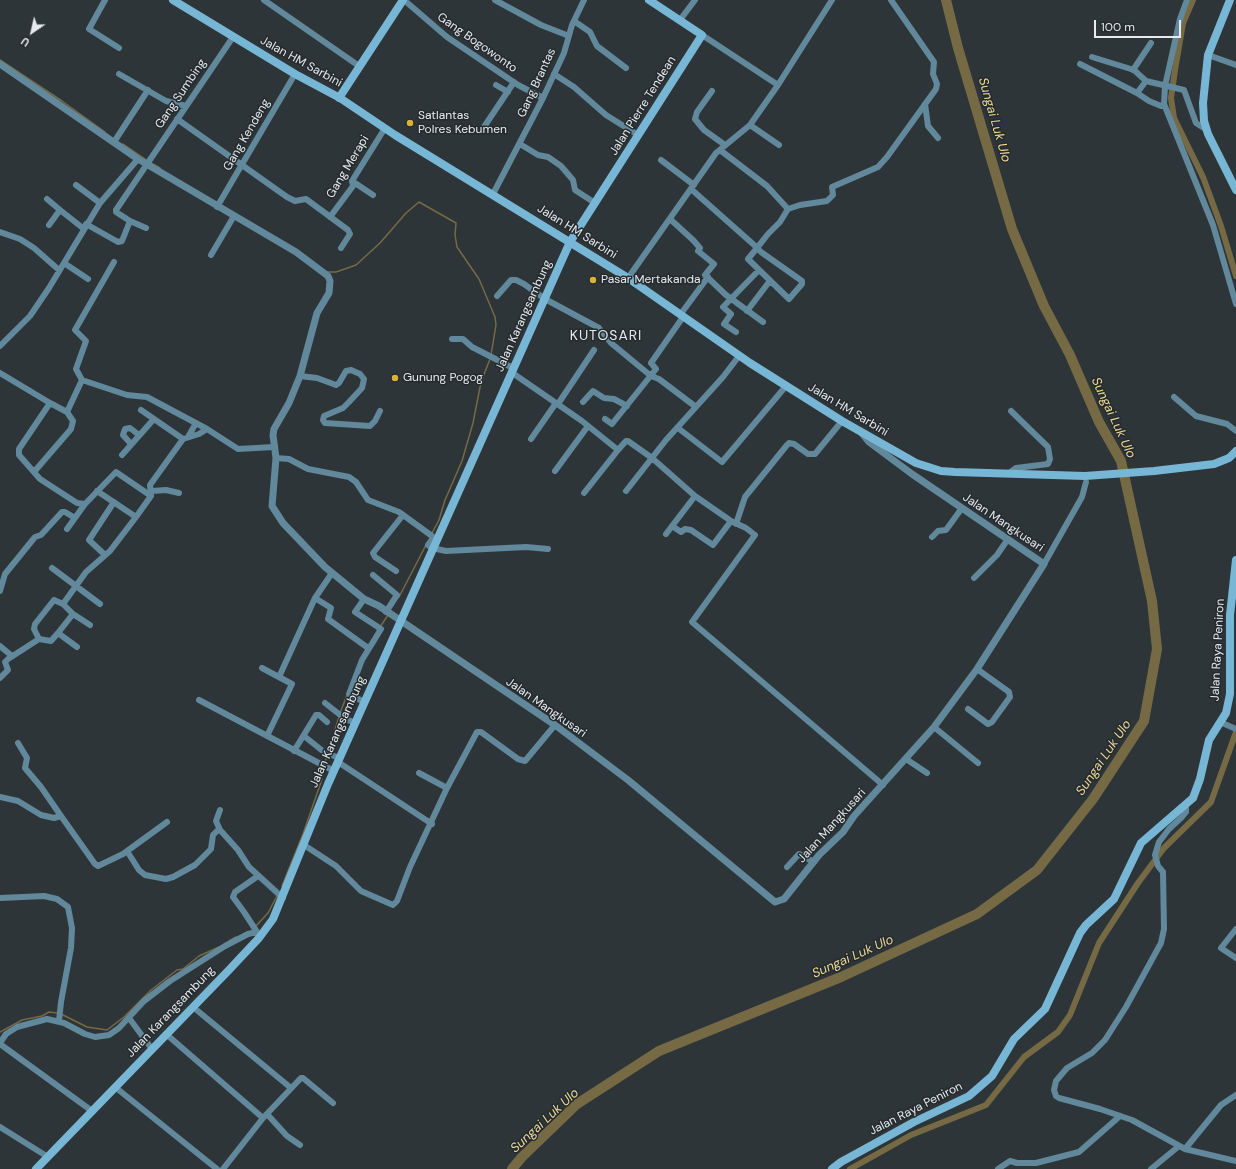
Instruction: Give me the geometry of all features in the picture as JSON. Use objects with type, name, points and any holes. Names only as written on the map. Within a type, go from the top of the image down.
[{"type":"main road","name":"Jalan HM Sarbini","points":[[173,0],[295,74],[339,98],[628,278],[739,356],[842,421],[902,456],[929,467],[955,472],[1092,475],[1214,464],[1229,458]]},
{"type":"main road","points":[[339,98],[404,0]]},
{"type":"main road","points":[[649,0],[702,35]]},
{"type":"main road","points":[[1230,0],[1208,54],[1203,103],[1204,121],[1207,130],[1216,152],[1236,190]]},
{"type":"main road","name":"Jalan Pierre Tendean","points":[[570,242],[702,35]]},
{"type":"main road","name":"Jalan Karangsambung","points":[[36,1169],[192,1007],[256,931],[273,919],[304,845],[328,768],[336,759],[355,723],[570,242]]},
{"type":"main road","points":[[1236,451],[1229,458],[1236,464]]},
{"type":"main road","name":"Jalan Raya Peniron","points":[[832,1169],[841,1162],[907,1125],[969,1096],[992,1076],[1014,1039],[1045,1009],[1080,934],[1086,925],[1114,899],[1141,843],[1186,806],[1193,798],[1209,740],[1226,713],[1230,694],[1230,615],[1236,560]]},
{"type":"street","points":[[105,0],[88,26],[89,29],[119,48]]},
{"type":"street","name":"Gang Bogowonto","points":[[404,0],[440,32],[514,82],[543,98]]},
{"type":"street","points":[[495,0],[541,25],[569,36]]},
{"type":"street","name":"Gang Brantas","points":[[493,194],[543,98],[564,53],[574,21],[584,0]]},
{"type":"street","points":[[680,20],[694,0]]},
{"type":"street","points":[[628,278],[720,150],[750,125],[778,85],[832,0]]},
{"type":"street","points":[[661,160],[757,248],[802,282],[789,299],[769,282],[770,280],[748,260],[757,248],[780,222],[788,209],[800,205],[827,201],[833,195],[832,187],[878,167],[887,157],[937,86],[933,74],[934,62],[891,0]]},
{"type":"street","points":[[1187,0],[1180,19],[1164,104],[1213,225],[1236,304]]},
{"type":"street","points":[[268,1],[359,66]]},
{"type":"street","points":[[574,21],[590,32],[597,46],[626,68]]},
{"type":"street","points":[[702,35],[778,85]]},
{"type":"street","name":"Gang Sumbing","points":[[130,221],[116,211],[233,37]]},
{"type":"street","points":[[1133,70],[1151,42]]},
{"type":"street","points":[[1208,54],[1236,65]]},
{"type":"street","points":[[1092,57],[1133,70],[1146,81],[1186,91],[1196,123],[1207,130]]},
{"type":"street","name":"Jalan Mangkusari","points":[[0,64],[138,159],[150,161],[219,204],[234,216],[296,252],[328,276],[330,281],[329,293],[317,313],[300,376],[289,403],[274,429],[274,447],[276,458],[272,506],[283,523],[332,573],[364,599],[400,620],[555,725],[645,795],[772,900],[779,902],[784,899],[814,862],[843,832],[934,727],[977,669],[1044,564],[877,449],[865,439],[860,432]]},
{"type":"street","points":[[1080,64],[1137,93],[1149,101],[1161,106],[1164,104]]},
{"type":"street","points":[[119,74],[166,101],[186,106]]},
{"type":"street","name":"Gang Kendeng","points":[[219,204],[295,74]]},
{"type":"street","points":[[554,74],[574,87],[606,115],[638,135]]},
{"type":"street","points":[[1137,93],[1146,81]]},
{"type":"street","points":[[484,126],[514,82]]},
{"type":"street","points":[[496,85],[508,92]]},
{"type":"street","points":[[114,142],[148,90]]},
{"type":"street","points":[[712,91],[697,112],[695,119],[704,130],[725,145]]},
{"type":"street","points":[[925,104],[928,126],[938,138]]},
{"type":"street","points":[[177,119],[292,200],[306,199],[330,217],[349,232],[341,248]]},
{"type":"street","points":[[750,125],[779,145]]},
{"type":"street","name":"Gang Merapi","points":[[330,217],[352,186],[352,181],[385,128]]},
{"type":"street","points":[[520,144],[538,155],[548,157],[561,166],[573,180],[575,190],[595,202]]},
{"type":"street","points":[[720,150],[767,186],[788,209]]},
{"type":"street","points":[[0,346],[30,316],[100,203],[138,159]]},
{"type":"street","points":[[352,181],[373,195]]},
{"type":"street","points":[[76,185],[100,203]]},
{"type":"street","points":[[47,199],[60,210],[85,226],[119,242],[122,241],[130,221],[146,228]]},
{"type":"street","points":[[49,225],[60,210]]},
{"type":"street","points":[[211,255],[234,216]]},
{"type":"street","points":[[670,219],[693,240],[700,248],[698,251],[714,264],[705,275],[732,300],[763,322]]},
{"type":"street","points":[[0,232],[20,239],[34,248],[59,270]]},
{"type":"street","points":[[114,262],[75,330],[86,341],[76,369],[82,380],[127,395],[148,397],[196,423],[240,450],[274,447]]},
{"type":"street","points":[[64,263],[88,279]]},
{"type":"street","points":[[736,332],[724,324],[731,314],[724,307],[759,270]]},
{"type":"street","points":[[605,419],[612,424],[656,370],[651,363],[708,277]]},
{"type":"street","points":[[497,296],[511,280],[516,280],[545,299],[599,328],[611,343],[651,376],[659,380],[696,407]]},
{"type":"street","points":[[747,311],[769,282]]},
{"type":"street","points":[[452,339],[462,339],[472,347],[512,370],[618,450]]},
{"type":"street","points":[[531,439],[594,350]]},
{"type":"street","points":[[626,491],[652,458],[723,377],[739,356]]},
{"type":"street","points":[[300,376],[317,378],[336,385],[339,383],[346,371],[350,370],[360,374],[364,379],[362,388],[343,408],[324,416],[323,420],[325,423],[370,426],[375,421],[380,411]]},
{"type":"street","points":[[0,373],[67,412],[73,421],[71,429],[34,472]]},
{"type":"street","points":[[67,412],[82,380]]},
{"type":"street","points":[[678,428],[722,462],[786,386]]},
{"type":"street","points":[[583,402],[593,391],[604,398],[614,399],[627,406]]},
{"type":"street","points":[[1174,397],[1196,416],[1227,424],[1236,431]]},
{"type":"street","points":[[50,403],[19,449],[19,455],[40,479],[73,501],[85,504]]},
{"type":"street","points":[[141,410],[153,420],[185,438],[199,434],[206,429]]},
{"type":"street","points":[[1008,474],[1016,468],[1048,464],[1050,459],[1048,447],[1011,411]]},
{"type":"street","points":[[122,456],[153,420]]},
{"type":"street","points":[[672,526],[681,532],[685,528],[691,530],[713,545],[733,522],[745,497],[787,445],[790,443],[794,444],[808,454],[815,454],[842,421]]},
{"type":"street","points":[[63,604],[86,572],[114,547],[151,494],[150,485],[196,423]]},
{"type":"street","points":[[555,471],[588,426]]},
{"type":"street","points":[[131,444],[123,435],[125,429],[130,428],[139,435]]},
{"type":"street","points":[[584,493],[627,440],[652,458],[695,496],[733,522],[754,533],[755,536],[692,622],[883,785]]},
{"type":"street","points":[[276,458],[289,459],[308,469],[349,477],[356,482],[368,500],[377,502],[403,515],[430,534],[433,538],[428,546],[432,548],[446,552],[526,547],[548,549]]},
{"type":"street","points":[[67,529],[85,504],[116,472],[151,494],[166,490],[179,493]]},
{"type":"street","points":[[1044,564],[1082,497],[1086,482]]},
{"type":"street","points":[[97,491],[136,517]]},
{"type":"street","points":[[666,534],[695,496]]},
{"type":"street","points":[[105,555],[89,540],[114,502]]},
{"type":"street","points":[[932,537],[938,531],[946,530],[962,508]]},
{"type":"street","points":[[0,591],[5,574],[35,537],[41,535],[62,512],[65,512],[75,518]]},
{"type":"street","points":[[396,571],[375,557],[373,553],[403,515]]},
{"type":"street","points":[[974,578],[997,555],[1008,539]]},
{"type":"street","points":[[52,568],[78,585],[100,604]]},
{"type":"street","points":[[279,677],[315,598],[332,573]]},
{"type":"street","points":[[373,575],[397,595],[388,613]]},
{"type":"street","points":[[315,598],[331,608],[328,619],[368,648]]},
{"type":"street","points":[[364,599],[355,612],[381,629],[353,674],[349,695],[364,702]]},
{"type":"street","points":[[39,639],[34,629],[35,624],[54,600],[63,604],[73,614],[90,625]]},
{"type":"street","points":[[0,678],[8,670],[6,661],[39,639],[51,641],[73,614]]},
{"type":"street","points":[[58,633],[77,647]]},
{"type":"street","points":[[0,646],[12,656]]},
{"type":"street","points":[[262,668],[292,683],[292,686],[268,736]]},
{"type":"street","points":[[968,709],[986,724],[990,723],[1010,696],[1009,692],[977,669]]},
{"type":"street","points":[[199,700],[328,768]]},
{"type":"street","points":[[325,703],[344,718],[355,723]]},
{"type":"street","points":[[294,751],[317,715],[327,722]]},
{"type":"street","points":[[1220,722],[1236,729]]},
{"type":"street","points":[[304,845],[336,866],[360,891],[393,905],[397,901],[410,867],[432,824],[447,788],[477,732],[481,732],[518,759],[525,761],[555,725]]},
{"type":"street","points":[[934,727],[978,763]]},
{"type":"street","points":[[304,736],[324,752],[432,824]]},
{"type":"street","points":[[18,743],[27,758],[25,768],[41,787],[96,865],[100,866],[127,851],[167,822]]},
{"type":"street","points":[[906,759],[928,773]]},
{"type":"street","points":[[418,773],[447,788]]},
{"type":"street","points":[[0,797],[18,801],[41,815],[54,818],[61,816]]},
{"type":"street","points":[[1186,806],[1186,812],[1169,829],[1159,842],[1155,855],[1158,866],[1163,872],[1164,881],[1164,929],[1161,943],[1126,1007],[1104,1040],[1092,1053],[1067,1068],[1058,1077],[1055,1085],[1055,1093],[1059,1098],[1132,1120],[1182,1147],[1236,1161]]},
{"type":"street","points":[[220,810],[216,821],[220,830],[225,834],[258,876],[282,897]]},
{"type":"street","points":[[127,851],[139,870],[145,875],[166,879],[173,878],[195,866],[208,853],[212,845],[213,835],[220,830]]},
{"type":"street","points":[[787,866],[799,854],[814,862]]},
{"type":"street","points":[[92,1111],[0,1044],[6,1034],[22,1025],[59,1017],[85,1034],[101,1037],[113,1032],[129,1018],[144,1001],[170,981],[225,946],[256,931],[234,900],[233,895],[238,889],[258,876]]},
{"type":"street","points":[[0,898],[44,896],[57,899],[68,907],[72,928],[72,948],[59,1017]]},
{"type":"street","points":[[1236,929],[1221,948],[1236,958]]},
{"type":"street","points":[[192,1007],[291,1088]]},
{"type":"street","points":[[129,1018],[152,1049]]},
{"type":"street","points":[[166,1034],[300,1145]]},
{"type":"street","points":[[223,1169],[265,1116],[301,1078],[333,1102]]},
{"type":"street","points":[[115,1087],[217,1169]]},
{"type":"street","points":[[1151,1169],[1182,1147],[1221,1105],[1236,1095]]},
{"type":"street","points":[[998,1169],[1010,1161],[1018,1164],[1036,1162],[1079,1152],[1120,1116]]},
{"type":"street","points":[[0,1127],[48,1157]]},
{"type":"waterway","name":"Sungai Luk Ulo","points":[[512,1169],[522,1157],[577,1104],[659,1051],[841,977],[977,914],[1037,870],[1093,799],[1144,721],[1157,649],[1152,601],[1121,461],[1099,422],[1070,355],[1044,306],[1012,229],[958,48],[946,0]]},
{"type":"waterway","points":[[1193,0],[1183,23],[1175,70],[1171,98],[1174,118],[1203,177],[1221,226],[1236,276]]},
{"type":"waterway","points":[[0,60],[62,101],[105,132]]},
{"type":"waterway","points":[[123,144],[148,161]]},
{"type":"waterway","points":[[151,163],[160,168]]},
{"type":"waterway","points":[[328,272],[336,272],[356,265],[380,243],[406,213],[419,202],[456,223],[455,235],[457,247],[479,279],[495,317],[496,325],[491,355]]},
{"type":"waterway","points":[[432,533],[439,520],[445,500],[462,461],[473,423],[481,382],[490,359]]},
{"type":"waterway","points":[[399,597],[426,545]]},
{"type":"waterway","points":[[380,627],[388,615]]},
{"type":"waterway","points":[[340,713],[347,695]]},
{"type":"waterway","points":[[328,752],[339,717]]},
{"type":"waterway","points":[[850,1169],[911,1135],[986,1105],[1024,1057],[1058,1032],[1070,1015],[1099,943],[1138,883],[1164,848],[1211,802],[1236,732]]},
{"type":"waterway","points":[[325,763],[327,755]]},
{"type":"waterway","points":[[282,886],[303,834],[324,769]]},
{"type":"waterway","points":[[255,927],[268,913],[277,896]]},
{"type":"waterway","points":[[229,941],[236,937]]},
{"type":"waterway","points":[[61,1014],[87,1027],[107,1030],[124,1017],[151,990],[177,970],[183,969],[199,956],[219,947]]},
{"type":"waterway","points":[[0,1032],[22,1020],[42,1016],[49,1012],[57,1013]]},
{"type":"place","name":"Satlantas Polres Kebumen","points":[[410,123]]},
{"type":"place","name":"Pasar Mertakanda","points":[[593,280]]},
{"type":"place","name":"Gunung Pogog","points":[[395,378]]},
{"type":"district","name":"KUTOSARI","points":[[606,336]]}]
